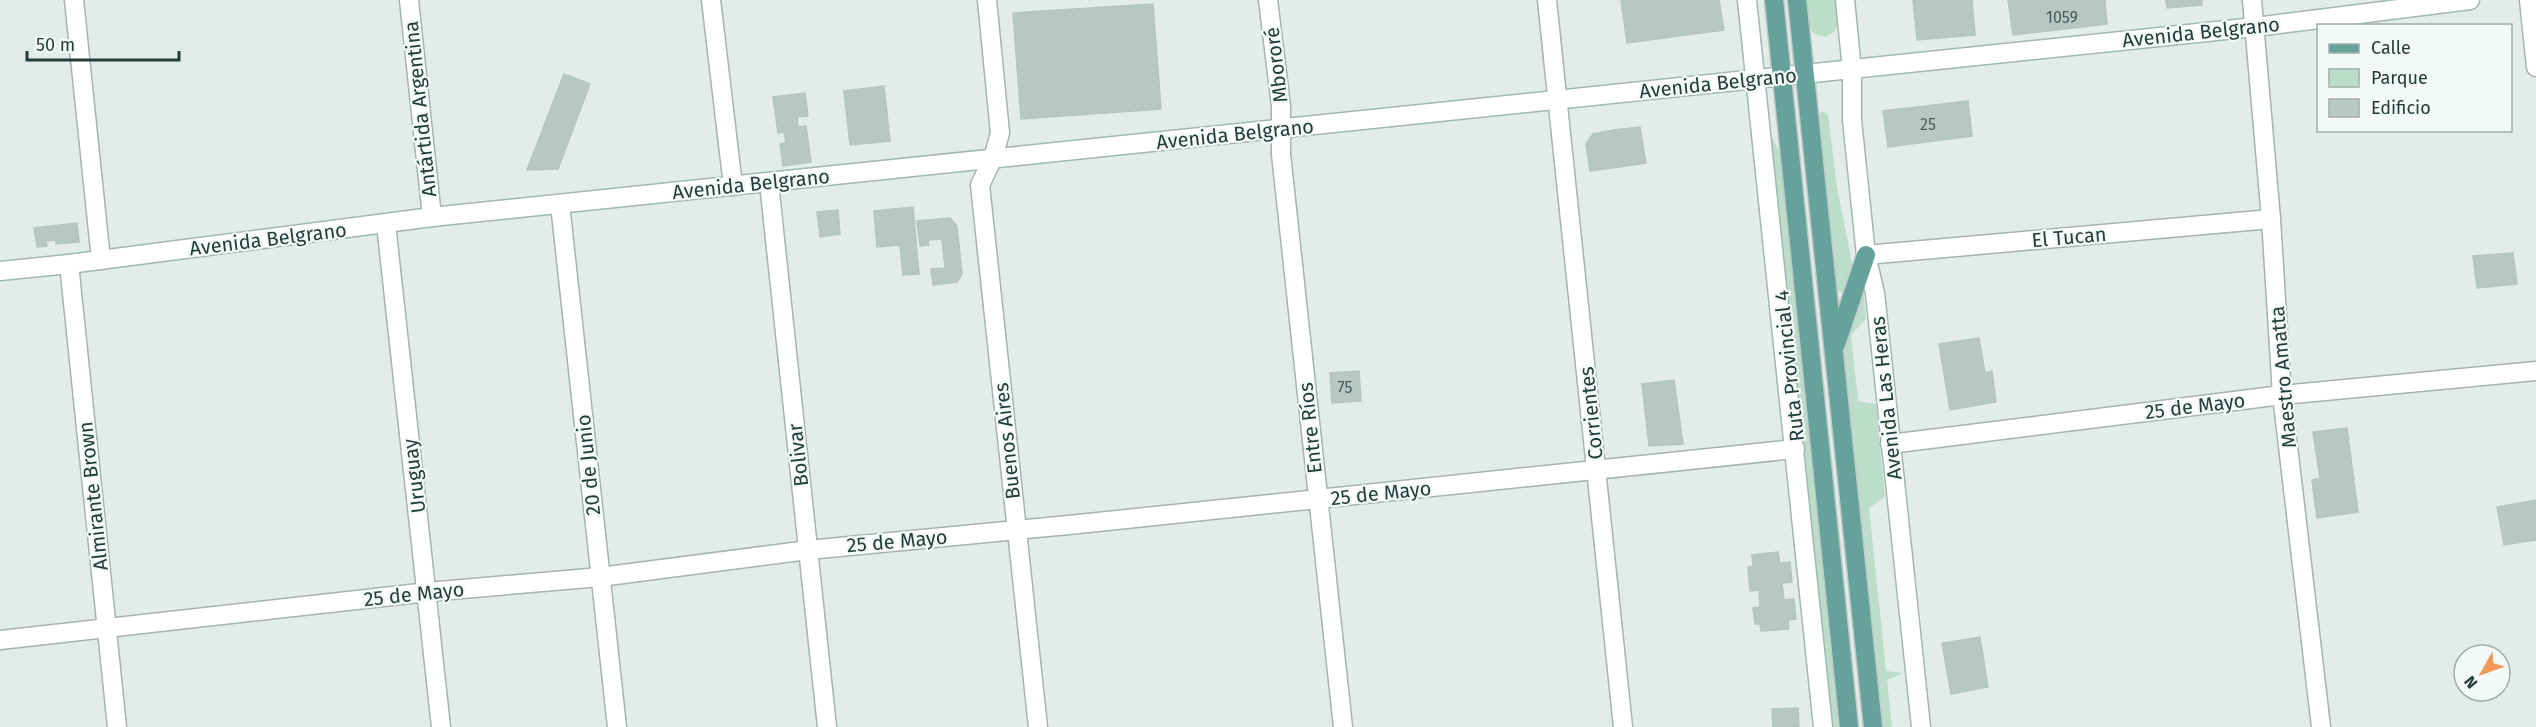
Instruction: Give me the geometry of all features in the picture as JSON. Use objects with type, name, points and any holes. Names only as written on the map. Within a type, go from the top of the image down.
[{"type":"main road","name":"Ruta Provincial 4","points":[[1774,0],[1850,727]]},
{"type":"main road","points":[[1797,0],[1872,727]]},
{"type":"main road","points":[[1834,351],[1866,255]]},
{"type":"street","points":[[74,0],[101,260]]},
{"type":"street","name":"Antártida Argentina","points":[[409,0],[432,218]]},
{"type":"street","points":[[711,0],[733,186]]},
{"type":"street","name":"Buenos Aires","points":[[987,0],[1000,133],[993,158],[980,185],[1038,727]]},
{"type":"street","name":"Mbororé","points":[[1268,0],[1282,130]]},
{"type":"street","name":"Corrientes","points":[[1547,0],[1623,727]]},
{"type":"street","points":[[1747,0],[1823,727]]},
{"type":"street","name":"Avenida Las Heras","points":[[1845,0],[1852,69],[1850,104],[1866,255],[1875,293],[1921,727]]},
{"type":"street","name":"Maestro Amatta","points":[[2252,0],[2271,219],[2282,396],[2321,727]]},
{"type":"street","name":"Avenida Belgrano","points":[[0,271],[432,218],[2254,27],[2470,0]]},
{"type":"street","points":[[2529,0],[2536,67]]},
{"type":"street","name":"Entre Ríos","points":[[1282,130],[1281,154],[1343,727]]},
{"type":"street","name":"Bolivar","points":[[769,183],[827,727]]},
{"type":"street","name":"20 de Junio","points":[[560,204],[617,727]]},
{"type":"street","name":"El Tucan","points":[[1866,255],[2271,219]]},
{"type":"street","name":"Uruguay","points":[[386,224],[441,727]]},
{"type":"street","name":"Almirante Brown","points":[[69,264],[117,727]]},
{"type":"street","name":"25 de Mayo","points":[[1890,444],[2282,396],[2536,370]]},
{"type":"street","name":"25 de Mayo","points":[[0,640],[428,592],[600,577],[808,550],[1795,449]]},
{"type":"green space","points":[[1805,0],[1836,0],[1838,22],[1835,31],[1825,37],[1813,33],[1807,21]]},
{"type":"green space","points":[[1823,111],[1828,115],[1837,187],[1853,269],[1842,293],[1836,289],[1818,116]]},
{"type":"green space","points":[[1770,133],[1780,153],[1840,727],[1832,727]]},
{"type":"green space","points":[[1862,293],[1866,319],[1851,335],[1858,401],[1876,404],[1885,497],[1869,508],[1886,671],[1904,673],[1887,680],[1892,727],[1883,727],[1842,342]]},
{"type":"building","points":[[1621,0],[1666,0],[1671,37],[1627,43]]},
{"type":"building","points":[[1666,0],[1719,0],[1724,30],[1671,37]]},
{"type":"building","points":[[1913,0],[1972,0],[1975,35],[1917,40]]},
{"type":"building","points":[[2008,0],[2105,0],[2107,24],[2013,35]]},
{"type":"building","points":[[2166,0],[2202,0],[2202,5],[2167,8]]},
{"type":"building","points":[[1153,4],[1161,109],[1021,119],[1013,13]]},
{"type":"building","points":[[564,74],[590,84],[558,169],[527,170]]},
{"type":"building","points":[[884,86],[890,141],[850,145],[844,91]]},
{"type":"building","points":[[805,93],[808,116],[797,117],[798,127],[806,126],[811,162],[783,166],[780,144],[786,143],[784,132],[778,133],[773,97]]},
{"type":"building","points":[[1968,101],[1972,136],[1888,147],[1883,111]]},
{"type":"building","points":[[1640,127],[1646,163],[1619,167],[1614,130]]},
{"type":"building","points":[[1614,130],[1619,167],[1590,171],[1586,144],[1593,134]]},
{"type":"building","points":[[913,207],[919,274],[903,275],[900,245],[877,247],[874,211]]},
{"type":"building","points":[[838,210],[840,234],[820,237],[817,212]]},
{"type":"building","points":[[950,218],[957,226],[962,274],[957,282],[933,285],[931,269],[945,268],[942,239],[928,240],[929,245],[920,246],[917,221]]},
{"type":"building","points":[[77,223],[79,242],[56,244],[56,240],[46,241],[47,246],[37,247],[34,228]]},
{"type":"building","points":[[2513,253],[2517,284],[2477,288],[2473,256]]},
{"type":"building","points":[[1979,338],[1985,373],[1992,371],[1996,402],[1950,410],[1939,344]]},
{"type":"building","points":[[1359,371],[1361,401],[1332,403],[1330,373]]},
{"type":"building","points":[[1674,380],[1683,444],[1649,446],[1642,384]]},
{"type":"building","points":[[2347,428],[2358,512],[2317,518],[2312,480],[2320,478],[2313,432]]},
{"type":"building","points":[[2536,500],[2536,540],[2504,545],[2497,507]]},
{"type":"building","points":[[1778,552],[1780,563],[1790,562],[1792,582],[1782,583],[1784,600],[1794,599],[1796,619],[1788,620],[1789,629],[1761,631],[1760,624],[1755,624],[1753,608],[1760,607],[1759,590],[1750,591],[1748,567],[1753,566],[1752,555]]},
{"type":"building","points":[[1980,637],[1988,687],[1951,694],[1942,643]]},
{"type":"building","points":[[1798,708],[1799,727],[1773,727],[1772,709]]}]
